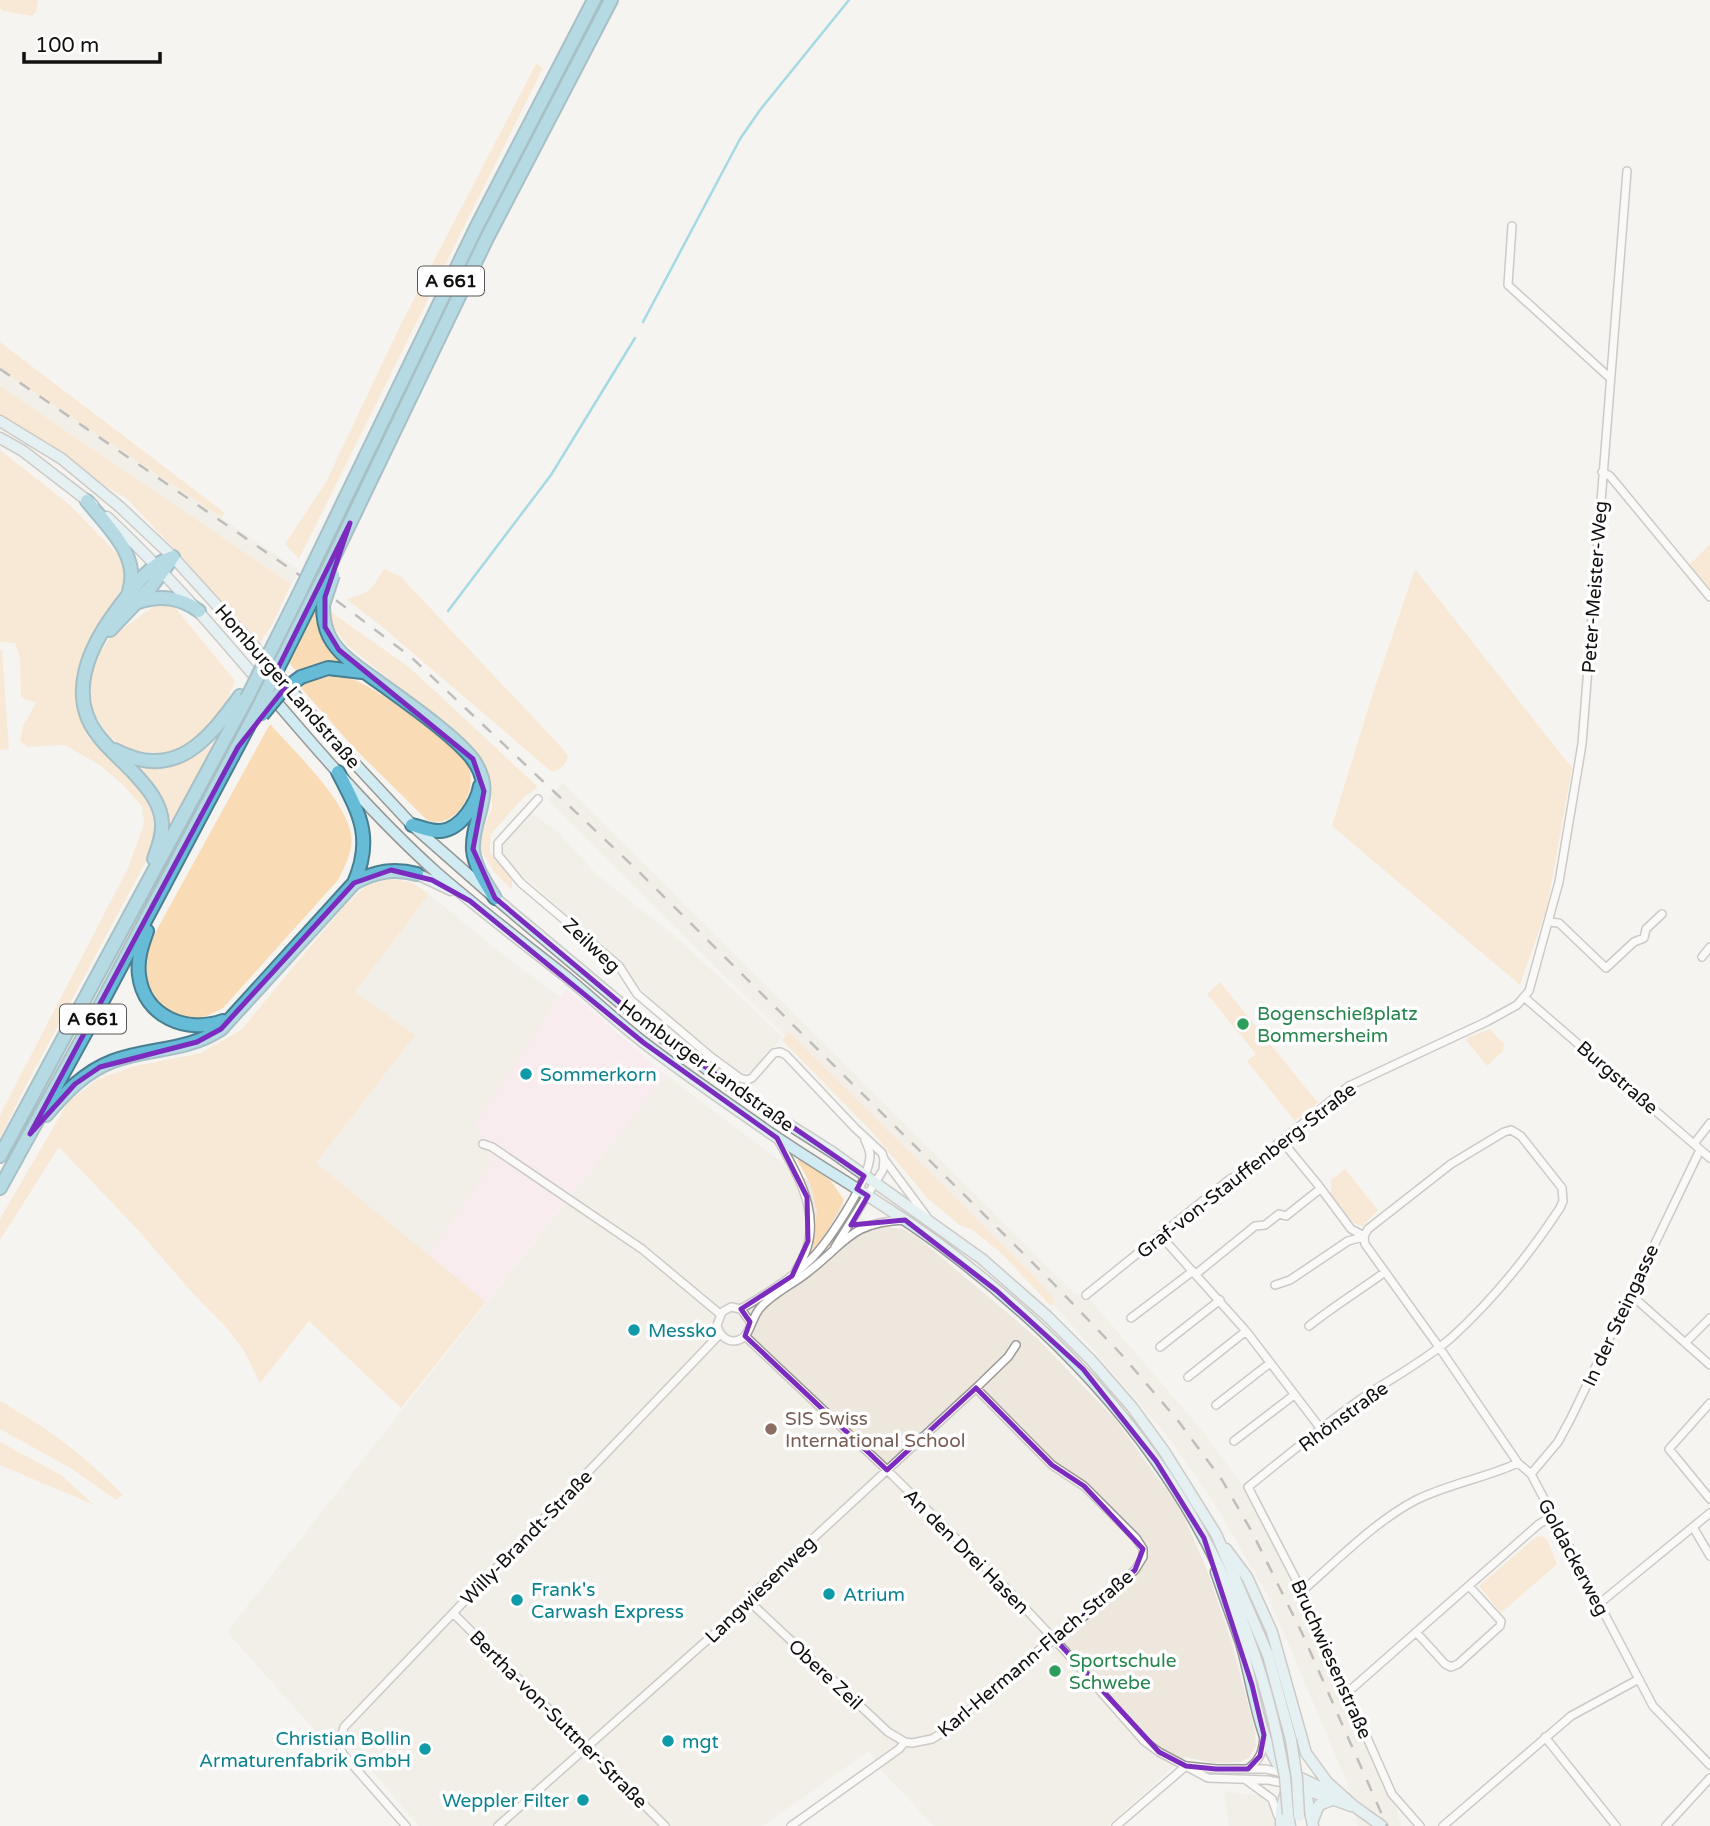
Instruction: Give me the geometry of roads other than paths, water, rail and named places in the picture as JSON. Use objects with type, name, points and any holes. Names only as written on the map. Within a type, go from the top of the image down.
[{"type":"highway","name":"A 661","points":[[0,1156],[261,670],[477,226],[594,0]]},
{"type":"highway","name":"A 661","points":[[0,1188],[238,747],[260,713],[284,656],[318,601],[350,523],[504,205],[611,0]]},
{"type":"highway","points":[[87,501],[128,554],[133,598]]},
{"type":"highway","points":[[146,887],[162,834],[160,811],[145,784],[97,734],[84,705],[84,674],[96,644],[133,598],[173,557]]},
{"type":"highway","points":[[133,598],[175,599],[199,611]]},
{"type":"highway","points":[[318,601],[333,643],[366,674],[463,749],[473,760],[481,778],[484,803],[473,849],[481,876],[495,898]]},
{"type":"highway","points":[[260,713],[301,677],[328,668],[348,668],[366,674]]},
{"type":"highway","points":[[108,745],[141,759],[177,757],[208,739],[245,696]]},
{"type":"highway","points":[[338,772],[363,824],[364,848],[355,883]]},
{"type":"highway","points":[[412,825],[440,831],[454,825],[475,802],[481,778]]},
{"type":"highway","points":[[155,904],[139,962],[143,989],[149,1002],[170,1020],[197,1027],[224,1021],[235,1014],[355,883],[378,872],[391,870],[417,874]]},
{"type":"highway","name":"A 661","points":[[30,1134],[64,1095],[94,1070],[129,1056],[197,1042],[221,1029],[235,1014]]},
{"type":"main road","name":"Homburger Landstraße","points":[[0,421],[62,459],[120,507],[173,557],[253,645],[332,739],[412,825],[495,898],[656,1033],[753,1102],[832,1152],[927,1218],[998,1272],[1091,1360],[1132,1407],[1164,1451],[1216,1534],[1268,1654],[1291,1740],[1300,1821]]},
{"type":"main road","name":"Homburger Landstraße","points":[[0,438],[23,451],[87,501],[160,568],[338,772],[401,839],[470,901],[644,1042],[777,1138],[942,1246],[1041,1328],[1083,1369],[1124,1416],[1156,1461],[1204,1538],[1229,1587],[1250,1638],[1267,1691],[1286,1777],[1290,1826]]},
{"type":"main road","points":[[417,874],[470,901]]},
{"type":"main road","points":[[1216,1534],[1247,1577],[1272,1632],[1306,1753],[1305,1770],[1285,1793],[1280,1826]]},
{"type":"main road","points":[[1204,1538],[1240,1642],[1264,1735],[1282,1773],[1306,1789],[1355,1807]]},
{"type":"main road","points":[[1306,1753],[1327,1782],[1355,1807]]},
{"type":"main road","points":[[1296,1781],[1339,1796],[1382,1826]]},
{"type":"main road","points":[[1306,1789],[1313,1823]]},
{"type":"main road","points":[[1313,1823],[1319,1805],[1332,1800]]},
{"type":"street","name":"Peter-Meister-Weg","points":[[1525,998],[1549,922],[1565,852],[1582,744],[1627,171]]},
{"type":"street","points":[[1512,226],[1508,285],[1610,378]]},
{"type":"street","points":[[1602,472],[1610,476],[1710,597]]},
{"type":"street","name":"Zeilweg","points":[[538,799],[498,843],[498,855],[513,874],[619,966],[637,993],[710,1056],[740,1078],[752,1078],[774,1053],[786,1055],[882,1153],[927,1218]]},
{"type":"street","points":[[1549,922],[1559,923],[1606,968],[1634,942],[1644,938],[1646,929],[1662,914]]},
{"type":"street","points":[[1702,957],[1710,947]]},
{"type":"street","name":"Graf-von-Stauffenberg-Straße","points":[[1086,1295],[1230,1179],[1282,1142],[1349,1086],[1488,1021],[1525,998]]},
{"type":"street","name":"Burgstraße","points":[[1525,998],[1710,1158]]},
{"type":"street","name":"In der Steingasse","points":[[1531,1475],[1551,1452],[1571,1418],[1710,1123]]},
{"type":"street","name":"Rhönstraße","points":[[1248,1487],[1359,1401],[1439,1347],[1490,1300],[1560,1208],[1563,1201],[1562,1188],[1521,1136],[1511,1130],[1441,1171],[1368,1228],[1364,1236]]},
{"type":"street","points":[[741,1309],[792,1276],[822,1248],[864,1176],[870,1155],[863,1136]]},
{"type":"street","points":[[777,1138],[800,1177],[811,1221],[805,1252],[792,1276]]},
{"type":"street","name":"Goldackerweg","points":[[1282,1142],[1350,1229],[1364,1236],[1365,1244],[1518,1463],[1531,1475],[1653,1706],[1710,1765]]},
{"type":"street","points":[[483,1144],[492,1147],[642,1249],[720,1314]]},
{"type":"street","points":[[835,1247],[883,1170],[884,1159]]},
{"type":"street","points":[[1131,1318],[1255,1226],[1265,1225],[1279,1214],[1286,1216],[1320,1189]]},
{"type":"street","points":[[750,1322],[741,1309],[731,1307],[720,1314],[717,1325],[724,1338],[736,1341],[745,1336],[750,1322],[767,1302],[806,1274],[835,1247],[874,1223],[905,1220]]},
{"type":"street","points":[[1160,1236],[1246,1331],[1321,1429]]},
{"type":"street","points":[[1275,1284],[1290,1280],[1348,1241],[1364,1236]]},
{"type":"street","points":[[1309,1326],[1340,1301],[1349,1298],[1385,1272]]},
{"type":"street","points":[[1630,1294],[1710,1366]]},
{"type":"street","points":[[1160,1347],[1220,1300]]},
{"type":"street","points":[[1685,1343],[1710,1318]]},
{"type":"street","points":[[1188,1377],[1246,1331]]},
{"type":"street","name":"Willy-Brandt-Straße","points":[[405,1826],[342,1754],[339,1744],[341,1733],[720,1334]]},
{"type":"street","name":"An den Drei Hasen","points":[[745,1336],[887,1470],[1055,1639],[1144,1741],[1208,1778],[1296,1781]]},
{"type":"street","name":"Langwiesenweg","points":[[498,1826],[750,1602],[754,1593],[976,1388],[1008,1357],[1016,1345]]},
{"type":"street","points":[[1216,1405],[1270,1363]]},
{"type":"street","name":"Karl-Hermann-Flach-Straße","points":[[791,1826],[900,1749],[905,1742],[919,1743],[945,1731],[1069,1630],[1135,1570],[1143,1557],[1143,1549],[1136,1538],[1084,1486],[1052,1465],[976,1388]]},
{"type":"street","points":[[1234,1441],[1294,1395]]},
{"type":"street","points":[[1710,1403],[1669,1449],[1710,1499]]},
{"type":"street","points":[[1302,1591],[1408,1505],[1429,1494],[1518,1463]]},
{"type":"street","name":"Bruchwiesenstraße","points":[[1248,1487],[1302,1591],[1392,1794],[1420,1826]]},
{"type":"street","points":[[1600,1603],[1710,1513]]},
{"type":"street","points":[[1348,1692],[1539,1524],[1553,1516]]},
{"type":"street","points":[[1693,1527],[1710,1556]]},
{"type":"street","points":[[1416,1633],[1445,1664],[1451,1667],[1458,1664],[1500,1626],[1501,1621],[1469,1586]]},
{"type":"street","name":"Obere Zeil","points":[[750,1602],[888,1732],[905,1742]]},
{"type":"street","name":"Bertha-von-Suttner-Straße","points":[[453,1613],[665,1826]]},
{"type":"street","points":[[1443,1826],[1580,1710],[1639,1679]]},
{"type":"street","points":[[1248,1769],[1263,1751],[1264,1735]]},
{"type":"street","points":[[1545,1737],[1616,1826]]},
{"type":"street","points":[[1116,1826],[1186,1766]]},
{"type":"street","name":"An den Drei Hasen","points":[[1186,1766],[1266,1769],[1282,1773]]},
{"type":"street","points":[[1666,1826],[1710,1778]]},
{"type":"street","points":[[1245,1779],[1272,1799],[1280,1826]]},
{"type":"waterway","points":[[643,322],[740,139],[760,110],[849,0]]},
{"type":"waterway","points":[[448,611],[551,475],[635,338]]},
{"type":"railway","points":[[0,369],[337,601],[411,657],[633,866],[1052,1282],[1121,1354],[1179,1422],[1222,1480],[1252,1532],[1302,1633],[1387,1826]]},
{"type":"place","name":"Bogenschießplatz Bommersheim","points":[[1243,1024]]},
{"type":"place","name":"Sommerkorn","points":[[526,1074]]},
{"type":"place","name":"Messko","points":[[634,1330]]},
{"type":"place","name":"SIS Swiss International School","points":[[771,1429]]},
{"type":"place","name":"Atrium","points":[[829,1594]]},
{"type":"place","name":"Frank's Carwash Express","points":[[517,1600]]},
{"type":"place","name":"Sportschule Schwebe","points":[[1055,1671]]},
{"type":"place","name":"mgt","points":[[668,1741]]},
{"type":"place","name":"Christian Bollin Armaturenfabrik GmbH","points":[[425,1749]]},
{"type":"place","name":"Weppler Filter","points":[[583,1800]]}]
